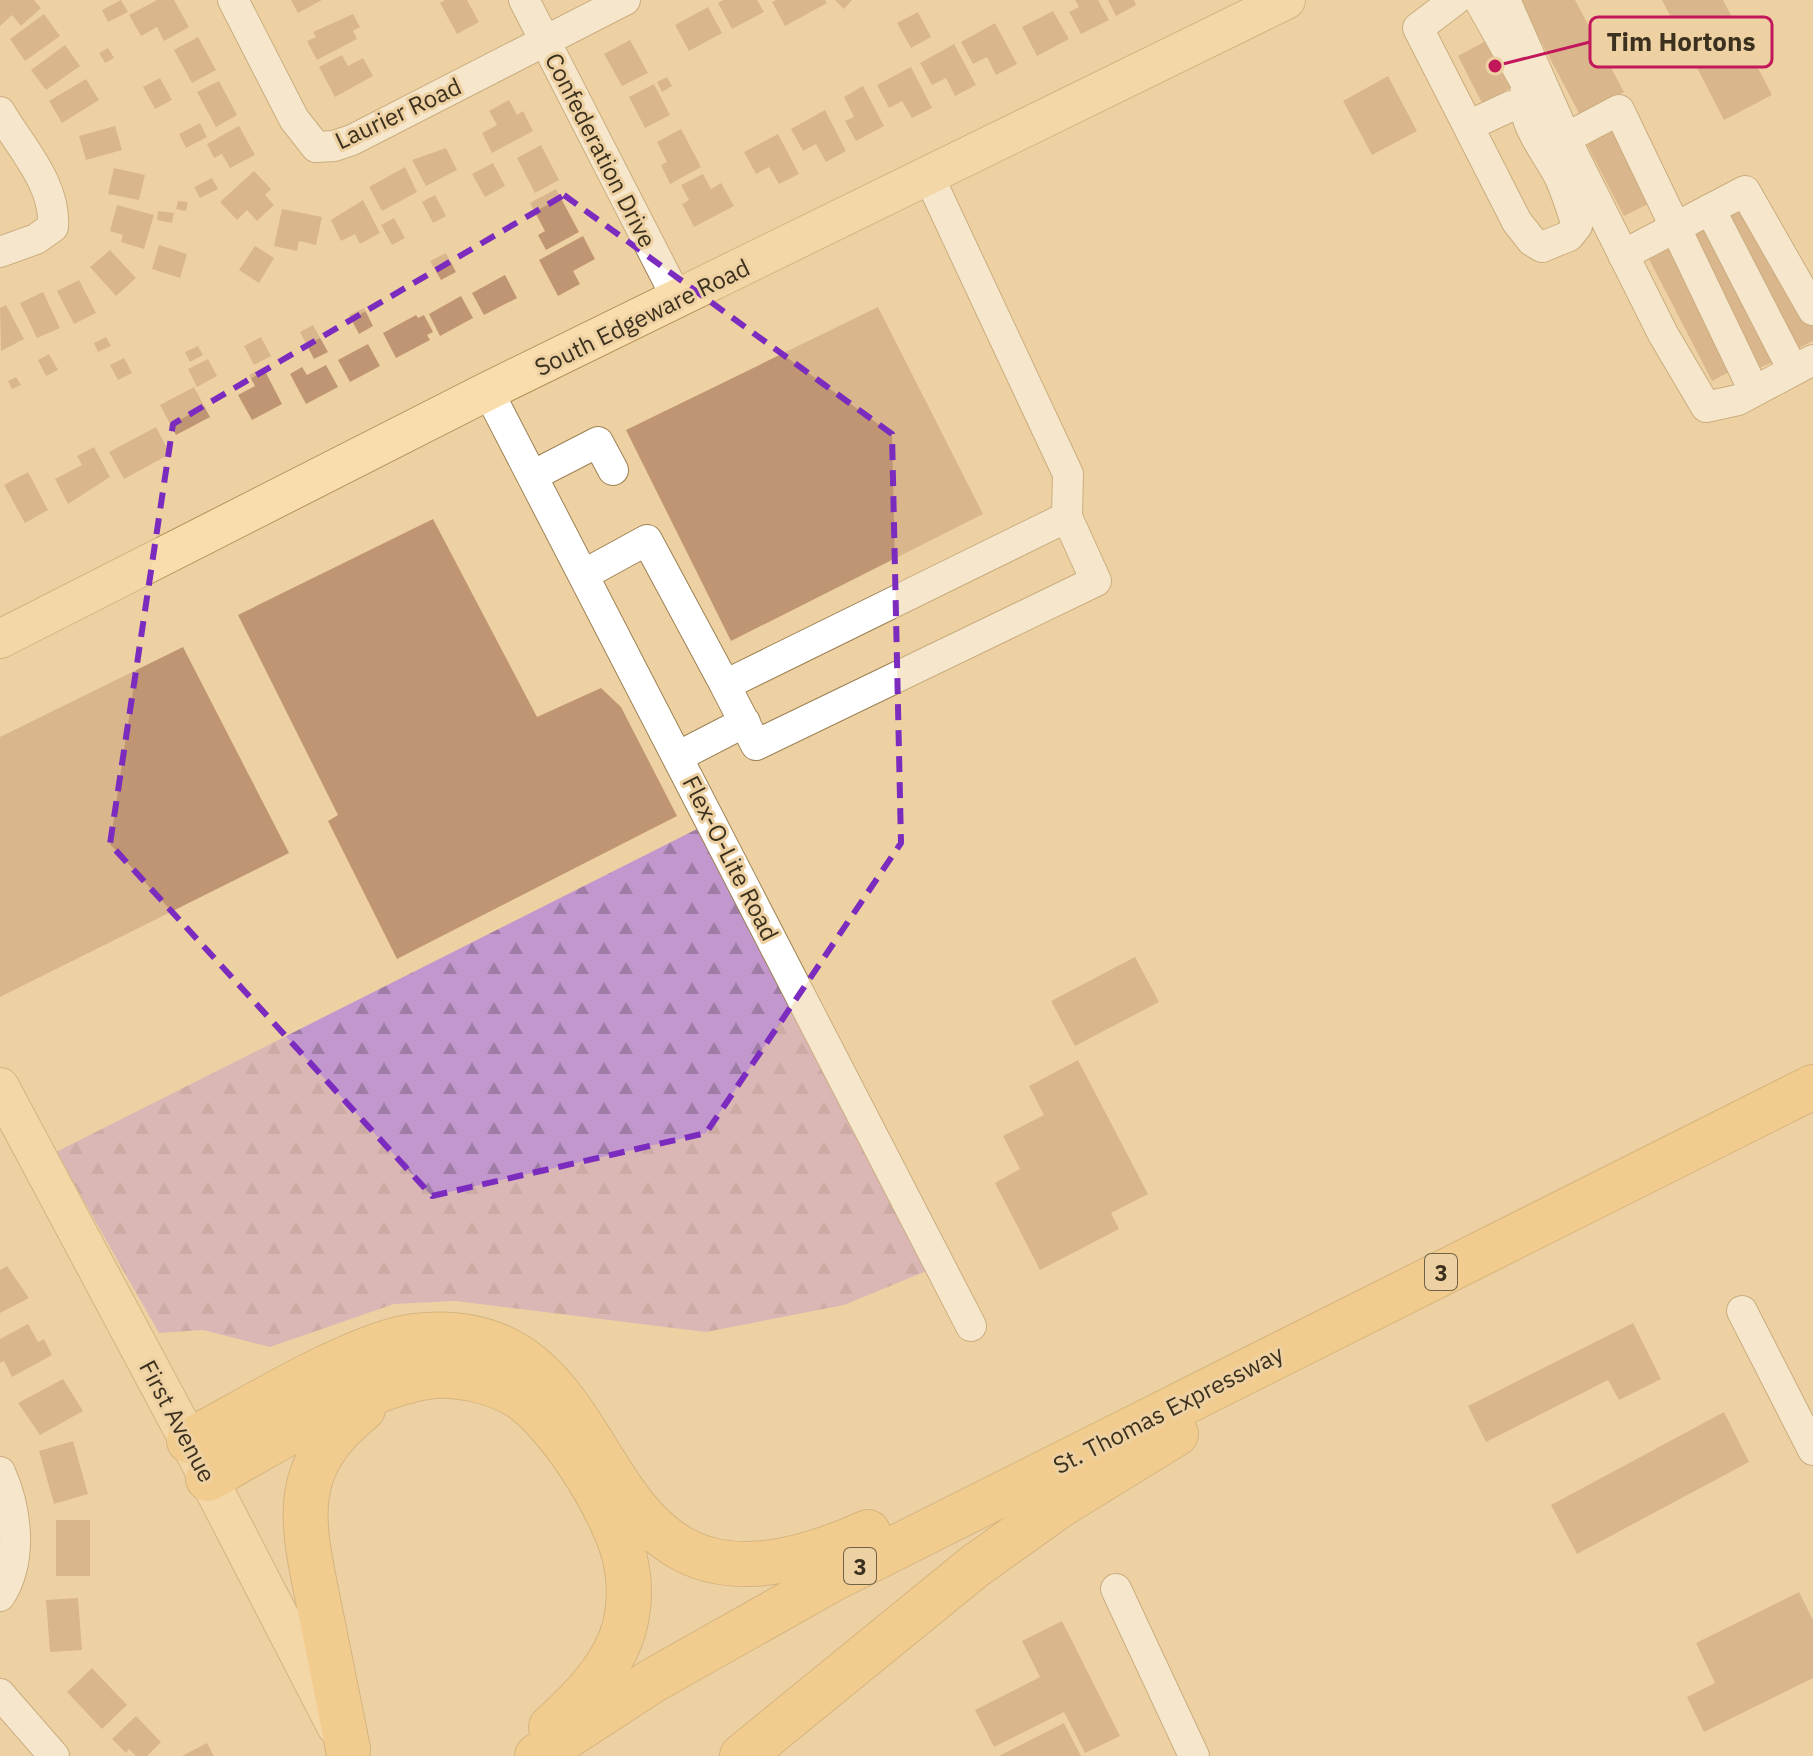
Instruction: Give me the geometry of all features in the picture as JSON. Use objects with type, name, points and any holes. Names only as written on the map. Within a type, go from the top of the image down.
[{"type":"highway","name":"St. Thomas Expressway","points":[[537,1756],[652,1681],[820,1586],[1813,1087]]},
{"type":"highway","points":[[742,1756],[909,1617],[1059,1506],[1216,1409],[1687,1148]]},
{"type":"highway","points":[[199,1460],[381,1346],[411,1336],[448,1335],[501,1348],[526,1363],[558,1389],[582,1423],[624,1496],[653,1530],[677,1548],[697,1557],[757,1565],[809,1556],[832,1548],[1097,1426],[1194,1396]]},
{"type":"highway","points":[[199,1460],[367,1396],[435,1376],[473,1379],[511,1392],[533,1407],[557,1431],[610,1520],[625,1557],[629,1591],[625,1626],[612,1656],[590,1688],[520,1756]]},
{"type":"highway","points":[[350,1753],[307,1557],[304,1506],[311,1473],[342,1426],[383,1395],[416,1380]]},
{"type":"main road","name":"South Edgeware Road","points":[[0,639],[488,391],[1286,0]]},
{"type":"main road","name":"First Avenue","points":[[0,1087],[199,1460],[350,1753]]},
{"type":"street","name":"Laurier Road","points":[[233,0],[294,119],[316,147],[334,146],[352,140],[545,41]]},
{"type":"street","name":"Confederation Drive","points":[[524,0],[678,300]]},
{"type":"street","points":[[545,41],[625,0]]},
{"type":"street","points":[[1455,0],[1418,28],[1517,222],[1532,241],[1542,247],[1569,236],[1577,226],[1559,178],[1529,123],[1524,94],[1527,85],[1479,0]]},
{"type":"street","points":[[1505,0],[1566,138],[1623,255],[1663,334],[1706,407],[1738,400],[1803,365],[1710,209]]},
{"type":"street","points":[[1468,126],[1511,106]]},
{"type":"street","points":[[1566,138],[1619,110],[1754,391]]},
{"type":"street","points":[[0,112],[48,189],[54,214],[53,227],[36,239],[0,252]]},
{"type":"street","points":[[583,575],[647,540],[756,745],[1096,581],[1067,517],[1068,474],[929,177]]},
{"type":"street","points":[[1623,255],[1745,191],[1813,310]]},
{"type":"street","name":"Flex-O-Lite Road","points":[[488,391],[971,1326]]},
{"type":"street","points":[[532,476],[598,442],[613,470]]},
{"type":"street","points":[[725,685],[1067,517]]},
{"type":"street","points":[[679,756],[745,722]]},
{"type":"street","points":[[1742,1311],[1813,1450]]},
{"type":"street","points":[[0,1472],[9,1492],[15,1531],[8,1582],[0,1596]]},
{"type":"street","points":[[1116,1589],[1194,1756]]},
{"type":"street","points":[[0,1694],[54,1756]]},
{"type":"highlighted area","points":[[564,195],[892,434],[901,843],[706,1133],[432,1196],[110,844],[173,424]]},
{"type":"green space","points":[[699,828],[929,1270],[844,1305],[706,1332],[455,1301],[394,1304],[270,1347],[203,1330],[159,1333],[56,1152]]},
{"type":"building","points":[[0,0],[34,0],[41,8],[21,26],[12,15],[0,26]]},
{"type":"building","points":[[121,0],[128,12],[108,22],[102,10]]},
{"type":"building","points":[[157,0],[174,0],[189,27],[164,41],[157,27],[141,36],[129,15]]},
{"type":"building","points":[[291,0],[322,0],[298,13]]},
{"type":"building","points":[[445,0],[467,0],[479,22],[457,34],[440,3]]},
{"type":"building","points":[[723,0],[757,0],[764,12],[732,29],[718,3]]},
{"type":"building","points":[[825,0],[827,3],[785,26],[772,2]]},
{"type":"building","points":[[835,0],[852,0],[844,9]]},
{"type":"building","points":[[1075,0],[1098,0],[1109,20],[1081,34],[1069,12],[1079,7]]},
{"type":"building","points":[[1108,0],[1134,0],[1136,5],[1116,16]]},
{"type":"building","points":[[1519,0],[1575,0],[1624,92],[1580,115]]},
{"type":"building","points":[[1662,0],[1723,0],[1772,95],[1724,120]]},
{"type":"building","points":[[708,7],[722,33],[689,51],[675,25]]},
{"type":"building","points":[[1053,11],[1069,39],[1037,56],[1022,27]]},
{"type":"building","points":[[918,12],[931,37],[911,48],[897,23]]},
{"type":"building","points":[[44,14],[60,36],[25,61],[10,39]]},
{"type":"building","points":[[353,14],[360,27],[353,31],[357,39],[317,60],[307,41],[316,37],[313,32]]},
{"type":"building","points":[[995,23],[1017,64],[996,75],[987,57],[973,64],[961,42]]},
{"type":"building","points":[[1495,36],[1520,83],[1482,103],[1458,56]]},
{"type":"building","points":[[198,37],[216,70],[192,83],[174,50]]},
{"type":"building","points":[[630,40],[648,73],[622,86],[604,54]]},
{"type":"building","points":[[954,44],[976,85],[955,96],[946,78],[932,85],[920,63]]},
{"type":"building","points":[[65,45],[80,66],[46,90],[31,70]]},
{"type":"building","points":[[108,48],[114,58],[105,63],[99,53]]},
{"type":"building","points":[[342,55],[348,66],[363,58],[373,76],[335,97],[319,67]]},
{"type":"building","points":[[911,67],[932,108],[912,118],[902,101],[889,108],[877,85]]},
{"type":"building","points":[[1388,76],[1417,131],[1372,155],[1343,101]]},
{"type":"building","points":[[667,77],[672,86],[662,92],[657,82]]},
{"type":"building","points":[[160,78],[172,100],[155,109],[143,87]]},
{"type":"building","points":[[86,79],[99,100],[62,123],[49,101]]},
{"type":"building","points":[[219,81],[237,115],[216,127],[197,92]]},
{"type":"building","points":[[654,84],[670,115],[645,128],[629,97]]},
{"type":"building","points":[[863,86],[884,126],[856,141],[845,121],[854,117],[844,97]]},
{"type":"building","points":[[509,100],[517,115],[523,111],[533,131],[492,153],[482,133],[497,125],[489,111]]},
{"type":"building","points":[[825,110],[846,151],[826,162],[816,144],[803,151],[791,129]]},
{"type":"building","points":[[200,123],[207,137],[186,148],[179,134]]},
{"type":"building","points":[[115,126],[122,150],[86,160],[79,136]]},
{"type":"building","points":[[239,126],[255,155],[230,168],[222,154],[214,158],[207,144]]},
{"type":"building","points":[[681,129],[701,167],[670,184],[661,165],[667,162],[657,142]]},
{"type":"building","points":[[1614,130],[1652,202],[1624,216],[1587,145]]},
{"type":"building","points":[[778,134],[799,174],[779,184],[769,167],[756,174],[744,152]]},
{"type":"building","points":[[541,145],[559,180],[535,193],[517,158]]},
{"type":"building","points":[[446,148],[457,170],[426,186],[412,160]]},
{"type":"building","points":[[493,163],[505,186],[485,197],[472,174]]},
{"type":"building","points":[[405,167],[417,192],[382,211],[369,187]]},
{"type":"building","points":[[114,168],[145,175],[139,200],[108,194]]},
{"type":"building","points":[[254,171],[271,189],[265,195],[274,205],[257,221],[247,210],[237,220],[220,202]]},
{"type":"building","points":[[703,174],[711,189],[721,183],[734,206],[694,227],[682,204],[689,200],[681,185]]},
{"type":"building","points":[[212,178],[218,189],[200,198],[194,187]]},
{"type":"building","points":[[556,189],[579,232],[546,250],[538,235],[545,231],[530,203]]},
{"type":"building","points":[[435,195],[446,216],[433,223],[422,202]]},
{"type":"building","points":[[1745,198],[1813,327],[1813,341],[1797,349],[1723,209]]},
{"type":"building","points":[[363,200],[380,233],[360,244],[355,234],[341,241],[331,220]]},
{"type":"building","points":[[178,201],[188,202],[186,211],[176,209]]},
{"type":"building","points":[[117,205],[154,215],[144,249],[121,242],[123,235],[110,231]]},
{"type":"building","points":[[282,209],[322,217],[316,245],[299,241],[297,251],[274,246]]},
{"type":"building","points":[[158,211],[174,213],[172,223],[157,220]]},
{"type":"building","points":[[1708,216],[1781,358],[1760,368],[1688,226]]},
{"type":"building","points":[[394,218],[405,238],[392,245],[381,225]]},
{"type":"building","points":[[583,236],[595,259],[573,271],[580,284],[558,296],[539,260]]},
{"type":"building","points":[[159,245],[187,254],[180,278],[152,269]]},
{"type":"building","points":[[255,246],[274,258],[259,283],[239,270]]},
{"type":"building","points":[[1670,248],[1733,370],[1712,381],[1649,259]]},
{"type":"building","points":[[110,250],[136,278],[116,296],[90,267]]},
{"type":"building","points":[[446,253],[456,272],[441,280],[430,261]]},
{"type":"building","points":[[505,275],[517,298],[484,315],[472,293]]},
{"type":"building","points":[[79,280],[96,313],[74,324],[57,291]]},
{"type":"building","points":[[43,292],[60,328],[37,338],[20,303]]},
{"type":"building","points":[[461,296],[473,318],[440,336],[429,314]]},
{"type":"building","points":[[6,305],[24,339],[1,351],[0,308]]},
{"type":"building","points":[[878,307],[983,514],[731,641],[626,430]]},
{"type":"building","points":[[364,308],[373,326],[359,334],[349,315]]},
{"type":"building","points":[[416,315],[418,318],[424,315],[433,332],[427,335],[430,340],[396,358],[383,333]]},
{"type":"building","points":[[313,325],[328,352],[314,359],[300,332]]},
{"type":"building","points":[[106,337],[111,346],[98,352],[94,343]]},
{"type":"building","points":[[261,337],[271,356],[254,365],[244,346]]},
{"type":"building","points":[[368,344],[380,366],[350,382],[338,360]]},
{"type":"building","points":[[198,346],[203,355],[190,362],[185,352]]},
{"type":"building","points":[[49,354],[58,370],[46,376],[38,360]]},
{"type":"building","points":[[124,358],[132,373],[118,380],[110,365]]},
{"type":"building","points":[[208,359],[217,376],[197,387],[188,369]]},
{"type":"building","points":[[326,365],[338,387],[306,404],[290,374],[302,367],[307,375]]},
{"type":"building","points":[[263,367],[282,404],[252,420],[238,395],[255,386],[249,375]]},
{"type":"building","points":[[16,377],[21,385],[12,389],[8,381]]},
{"type":"building","points":[[194,387],[210,417],[176,435],[160,405]]},
{"type":"building","points":[[156,427],[170,454],[124,479],[109,452]]},
{"type":"building","points":[[94,447],[110,477],[68,504],[55,479],[82,465],[77,456]]},
{"type":"building","points":[[28,472],[48,510],[25,523],[4,485]]},
{"type":"building","points":[[433,519],[537,717],[601,688],[621,707],[677,816],[397,959],[328,821],[338,815],[238,615]]},
{"type":"building","points":[[183,647],[289,853],[0,997],[0,737]]},
{"type":"building","points":[[1135,957],[1159,1002],[1075,1046],[1051,1001]]},
{"type":"building","points":[[1078,1060],[1148,1194],[1111,1213],[1119,1229],[1040,1270],[995,1183],[1020,1169],[1003,1136],[1044,1115],[1029,1086]]},
{"type":"building","points":[[7,1266],[29,1298],[0,1313],[0,1270]]},
{"type":"building","points":[[1633,1323],[1661,1379],[1619,1400],[1608,1380],[1486,1442],[1468,1406]]},
{"type":"building","points":[[28,1324],[38,1342],[44,1339],[52,1355],[12,1377],[4,1361],[0,1363],[0,1339]]},
{"type":"building","points":[[63,1379],[83,1411],[40,1435],[18,1403]]},
{"type":"building","points":[[1724,1412],[1749,1462],[1577,1554],[1551,1505]]},
{"type":"building","points":[[73,1441],[88,1494],[54,1504],[39,1451]]},
{"type":"building","points":[[56,1520],[90,1520],[90,1576],[56,1576]]},
{"type":"building","points":[[1799,1592],[1813,1620],[1813,1678],[1704,1732],[1687,1697],[1715,1683],[1696,1643]]},
{"type":"building","points":[[78,1598],[82,1650],[50,1652],[46,1600]]},
{"type":"building","points":[[1062,1621],[1120,1736],[1085,1753],[1064,1712],[994,1747],[975,1710],[1040,1677],[1022,1641]]},
{"type":"building","points":[[92,1668],[127,1705],[102,1729],[67,1692]]},
{"type":"building","points":[[136,1716],[161,1742],[147,1756],[136,1756],[129,1749],[126,1753],[112,1739]]},
{"type":"building","points":[[1064,1723],[1081,1756],[999,1756]]},
{"type":"building","points":[[207,1743],[214,1756],[182,1756]]},
{"type":"place","name":"Tim Hortons","points":[[1495,66]]}]
